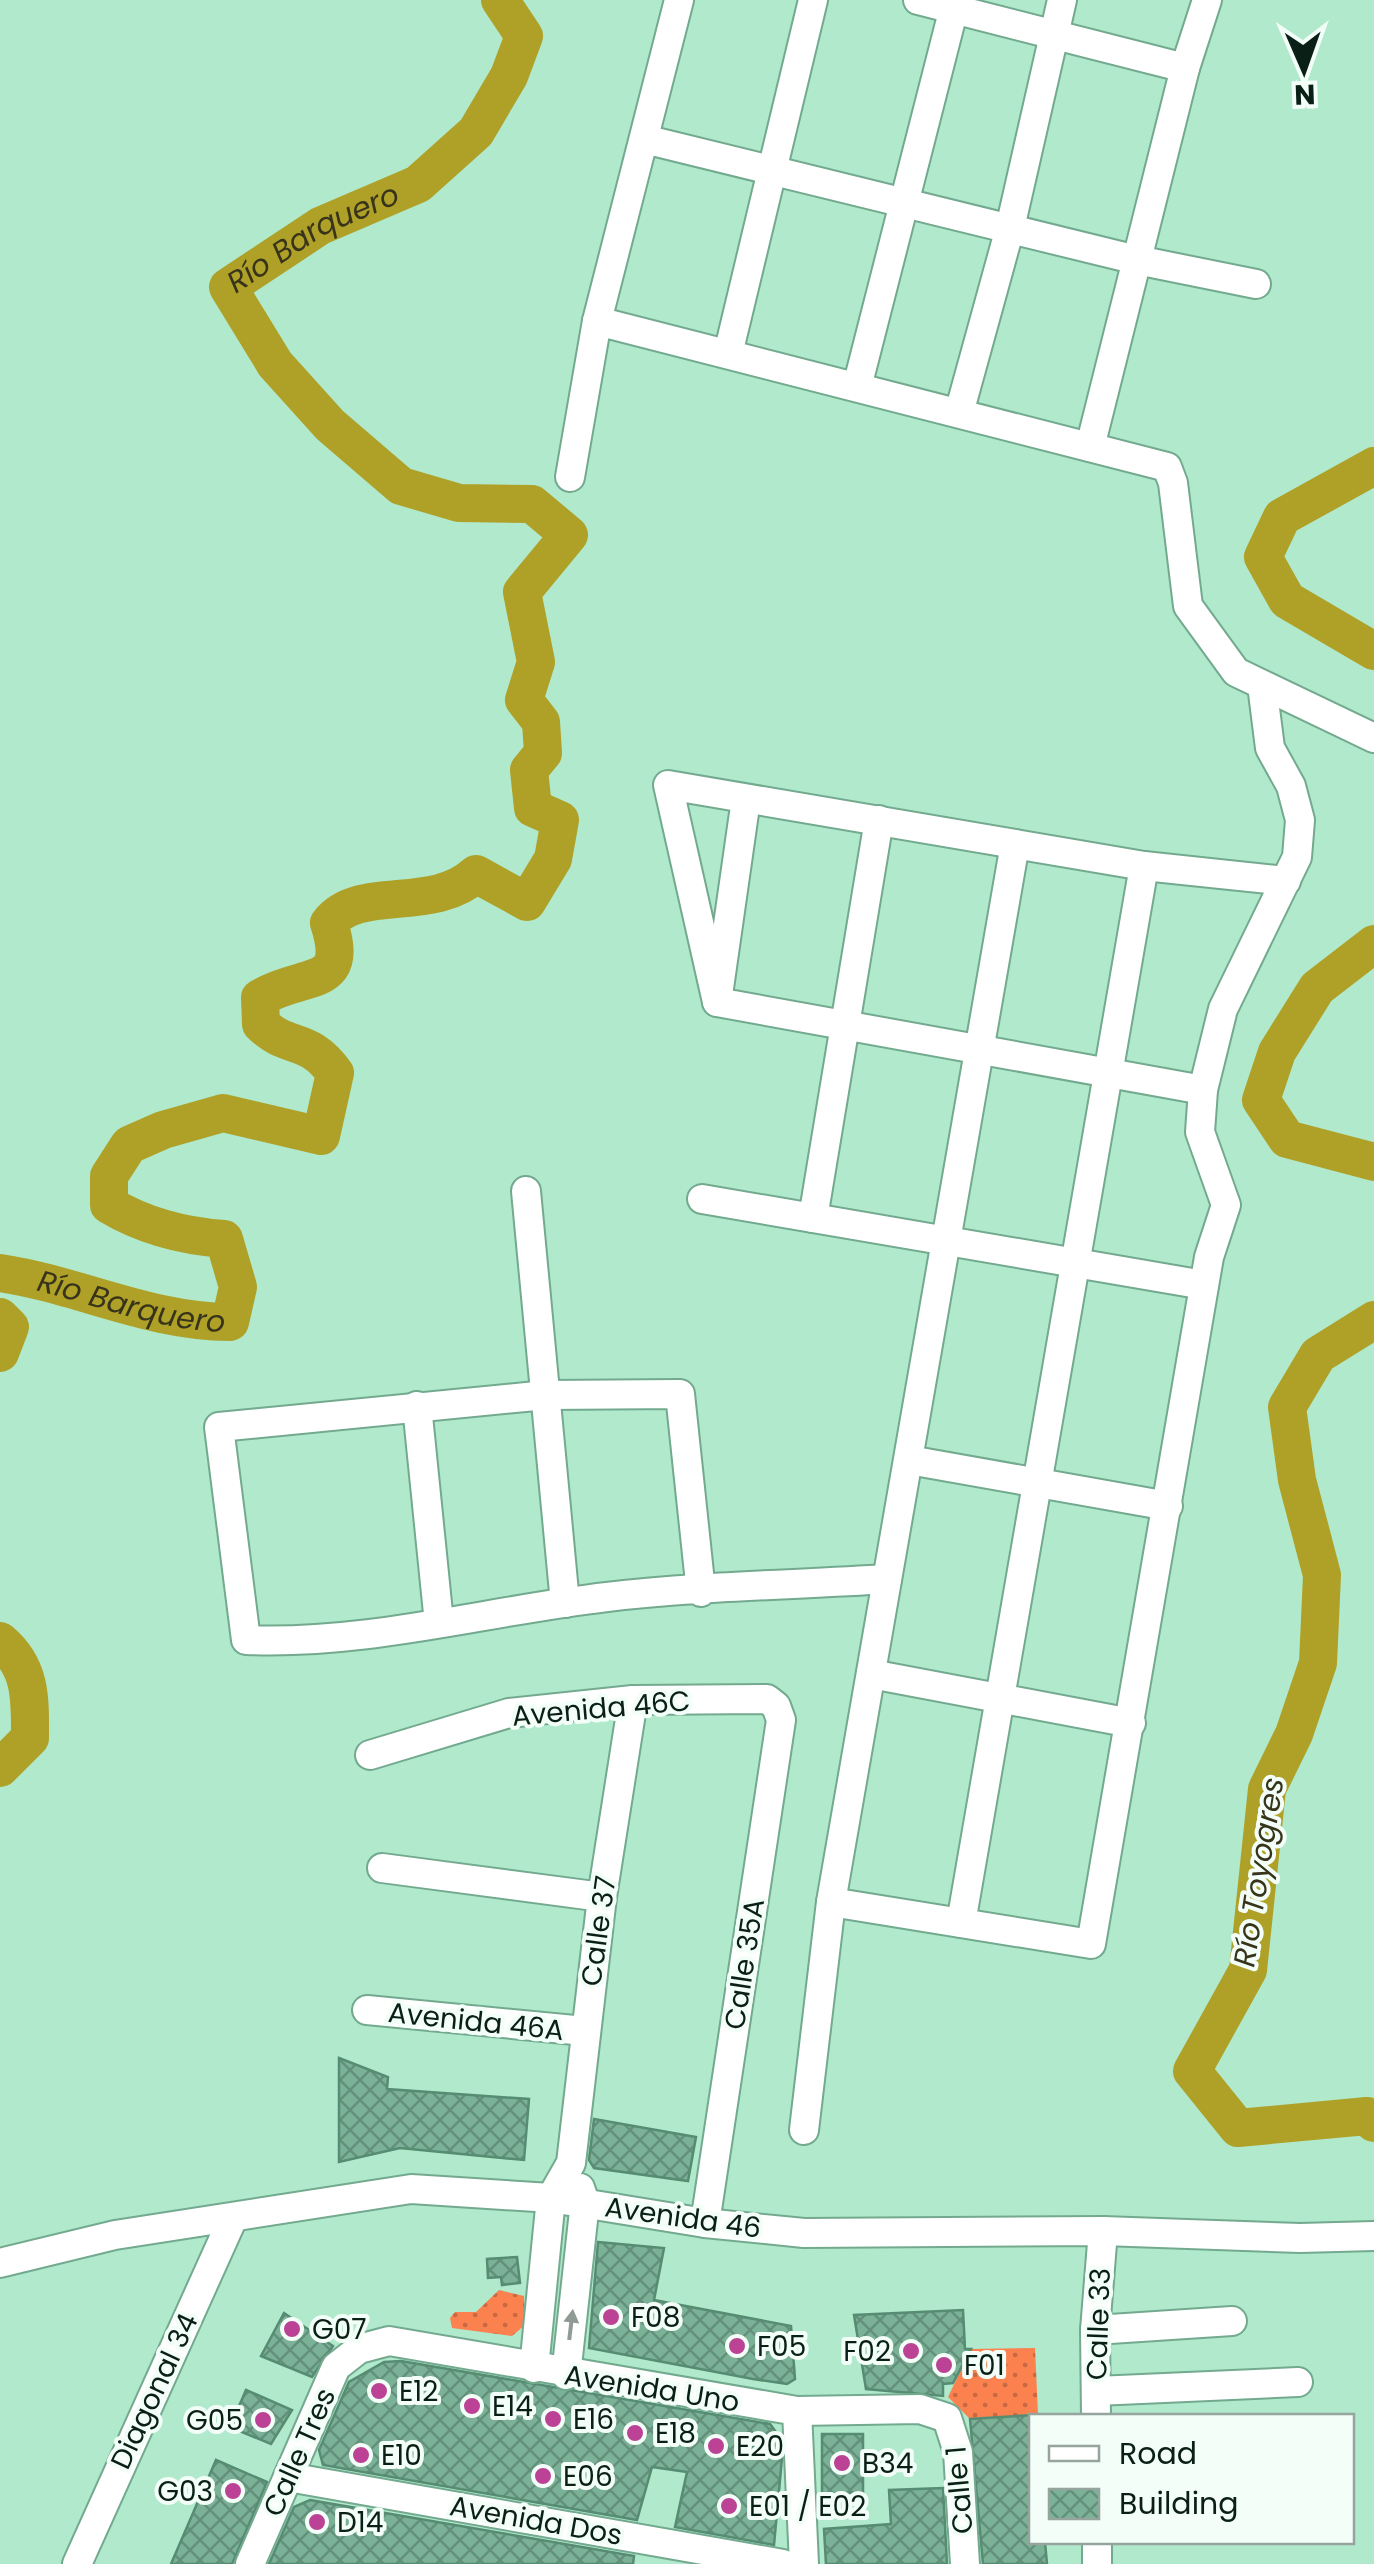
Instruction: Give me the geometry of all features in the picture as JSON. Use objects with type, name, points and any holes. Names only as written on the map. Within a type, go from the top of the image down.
[{"type":"street","points":[[570,477],[598,321],[679,0]]},
{"type":"street","points":[[728,354],[813,0]]},
{"type":"street","points":[[918,0],[955,4],[1186,68]]},
{"type":"street","points":[[959,413],[1010,228],[1062,0]]},
{"type":"street","points":[[1090,447],[1186,68],[1207,0]]},
{"type":"street","points":[[857,388],[955,4]]},
{"type":"street","points":[[644,138],[1137,260],[1256,284]]},
{"type":"street","points":[[598,321],[1167,467],[1174,483],[1188,606],[1236,672],[1374,738]]},
{"type":"street","points":[[831,1902],[1091,1944],[1204,1286],[1226,1205],[1200,1132],[1203,1090],[1223,1010],[1297,857],[1300,820],[1291,786],[1270,748],[1262,685]]},
{"type":"street","points":[[717,1002],[668,785],[1144,866],[1286,881]]},
{"type":"street","points":[[717,1002],[746,799]]},
{"type":"street","points":[[814,1218],[879,820]]},
{"type":"street","points":[[804,2130],[831,1902],[1015,844]]},
{"type":"street","points":[[961,1923],[1144,866]]},
{"type":"street","points":[[717,1002],[1203,1090]]},
{"type":"street","points":[[526,1191],[565,1603]]},
{"type":"street","points":[[702,1199],[1204,1286]]},
{"type":"street","points":[[701,1592],[680,1394],[546,1395],[219,1427],[246,1640],[310,1643],[565,1603],[887,1578]]},
{"type":"street","points":[[416,1406],[438,1623]]},
{"type":"street","points":[[908,1460],[1168,1506]]},
{"type":"street","points":[[871,1674],[998,1701],[1131,1723]]},
{"type":"street","name":"Avenida 46C","points":[[370,1756],[509,1714],[633,1700],[767,1699],[776,1706]]},
{"type":"street","name":"Calle 37","points":[[534,2368],[552,2198],[571,2162],[584,2031],[633,1700]]},
{"type":"street","name":"Calle 35A","points":[[705,2223],[782,1720],[776,1706]]},
{"type":"street","points":[[382,1868],[602,1897]]},
{"type":"street","name":"Avenida 46A","points":[[367,2010],[584,2031]]},
{"type":"street","name":"Calle 37","points":[[566,2375],[585,2202],[571,2162]]},
{"type":"street","name":"Avenida 46","points":[[0,2263],[115,2235],[411,2189],[552,2198],[705,2223],[804,2233],[1103,2231],[1300,2238],[1374,2236]]},
{"type":"street","name":"Diagonal 34","points":[[77,2564],[232,2218]]},
{"type":"street","name":"Calle 33","points":[[1096,2404],[1103,2231]]},
{"type":"street","points":[[1096,2330],[1232,2321]]},
{"type":"street","name":"Avenida Uno","points":[[359,2349],[389,2341],[566,2375],[797,2411],[920,2409],[947,2418]]},
{"type":"street","name":"Calle Tres","points":[[250,2564],[336,2367],[359,2349]]},
{"type":"street","points":[[1096,2404],[1298,2382]]},
{"type":"street","points":[[797,2411],[804,2564]]},
{"type":"street","name":"Calle 1","points":[[947,2418],[958,2452],[965,2564]]},
{"type":"street","name":"Avenida Dos","points":[[288,2477],[784,2564]]},
{"type":"shaded area","points":[[499,2290],[524,2296],[525,2325],[512,2336],[452,2328],[450,2318],[455,2312],[476,2312]]},
{"type":"shaded area","points":[[1035,2348],[1038,2414],[970,2419],[948,2397],[971,2349]]},
{"type":"building","points":[[339,2058],[388,2077],[387,2089],[529,2099],[524,2160],[400,2148],[339,2162]]},
{"type":"building","points":[[594,2119],[696,2137],[688,2181],[594,2168],[589,2160]]},
{"type":"building","points":[[598,2242],[664,2248],[654,2300],[791,2326],[795,2379],[787,2384],[753,2379],[589,2348]]},
{"type":"building","points":[[517,2257],[520,2283],[502,2285],[501,2277],[488,2278],[487,2259]]},
{"type":"building","points":[[963,2310],[965,2349],[971,2349],[953,2383],[943,2384],[943,2396],[866,2389],[854,2315]]},
{"type":"building","name":"G07","points":[[284,2313],[333,2346],[312,2377],[261,2356]]},
{"type":"building","points":[[401,2361],[770,2424],[781,2439],[782,2458],[774,2545],[675,2527],[687,2472],[652,2467],[637,2520],[323,2465],[319,2450],[349,2382],[384,2362]]},
{"type":"building","name":"G05","points":[[246,2390],[292,2410],[271,2444],[230,2427]]},
{"type":"building","points":[[1029,2415],[1029,2544],[1045,2544],[1047,2564],[983,2564],[970,2419]]},
{"type":"building","name":"B34","points":[[822,2434],[863,2434],[863,2492],[822,2495]]},
{"type":"building","points":[[216,2460],[267,2482],[232,2564],[171,2564]]},
{"type":"building","points":[[943,2488],[947,2564],[826,2564],[824,2529],[891,2524],[889,2490]]},
{"type":"building","points":[[310,2500],[634,2556],[633,2564],[269,2564],[294,2507]]},
{"type":"waterway","name":"Río Barquero","points":[[0,1273],[171,1316],[230,1322],[238,1287],[224,1239],[164,1229],[109,1205],[109,1176],[129,1145],[163,1130],[223,1113],[321,1136],[335,1073],[316,1053],[280,1038],[261,1024],[260,998],[328,969],[334,960],[329,923],[342,911],[377,901],[439,893],[476,874],[527,902],[553,859],[560,820],[533,808],[529,770],[543,753],[541,722],[524,700],[536,662],[522,592],[569,535],[532,504],[459,503],[401,486],[330,425],[275,364],[228,287],[320,226],[418,184],[476,132],[509,76],[524,36],[500,0]]},
{"type":"waterway","name":"Río Toyogres","points":[[1374,466],[1282,517],[1263,557],[1287,600],[1374,651]]},
{"type":"waterway","name":"Río Toyogres","points":[[1374,944],[1317,988],[1277,1052],[1261,1100],[1287,1139],[1374,1162]]},
{"type":"waterway","name":"Río Barquero","points":[[0,1317],[10,1327],[0,1353]]},
{"type":"waterway","name":"Río Toyogres","points":[[1374,1320],[1318,1355],[1287,1407],[1297,1480],[1322,1575],[1318,1663],[1294,1734],[1267,1789],[1248,1970],[1192,2071],[1238,2128],[1367,2116],[1374,2123]]},
{"type":"waterway","name":"Río Barquero","points":[[0,1641],[24,1673],[30,1724],[30,1738],[0,1768]]},
{"type":"place","name":"F08","points":[[611,2317]]},
{"type":"place","name":"G07","points":[[292,2329]]},
{"type":"place","name":"F05","points":[[737,2346]]},
{"type":"place","name":"F02","points":[[911,2351]]},
{"type":"place","name":"F01","points":[[944,2365]]},
{"type":"place","name":"E12","points":[[379,2391]]},
{"type":"place","name":"E14","points":[[472,2406]]},
{"type":"place","name":"E16","points":[[553,2419]]},
{"type":"place","name":"G05","points":[[263,2420]]},
{"type":"place","name":"E18","points":[[635,2433]]},
{"type":"place","name":"E20","points":[[716,2446]]},
{"type":"place","name":"E10","points":[[361,2455]]},
{"type":"place","name":"B34","points":[[842,2463]]},
{"type":"place","name":"E06","points":[[543,2476]]},
{"type":"place","name":"G03","points":[[233,2491]]},
{"type":"place","name":"E01 / E02","points":[[729,2506]]},
{"type":"place","name":"D14","points":[[317,2522]]}]
